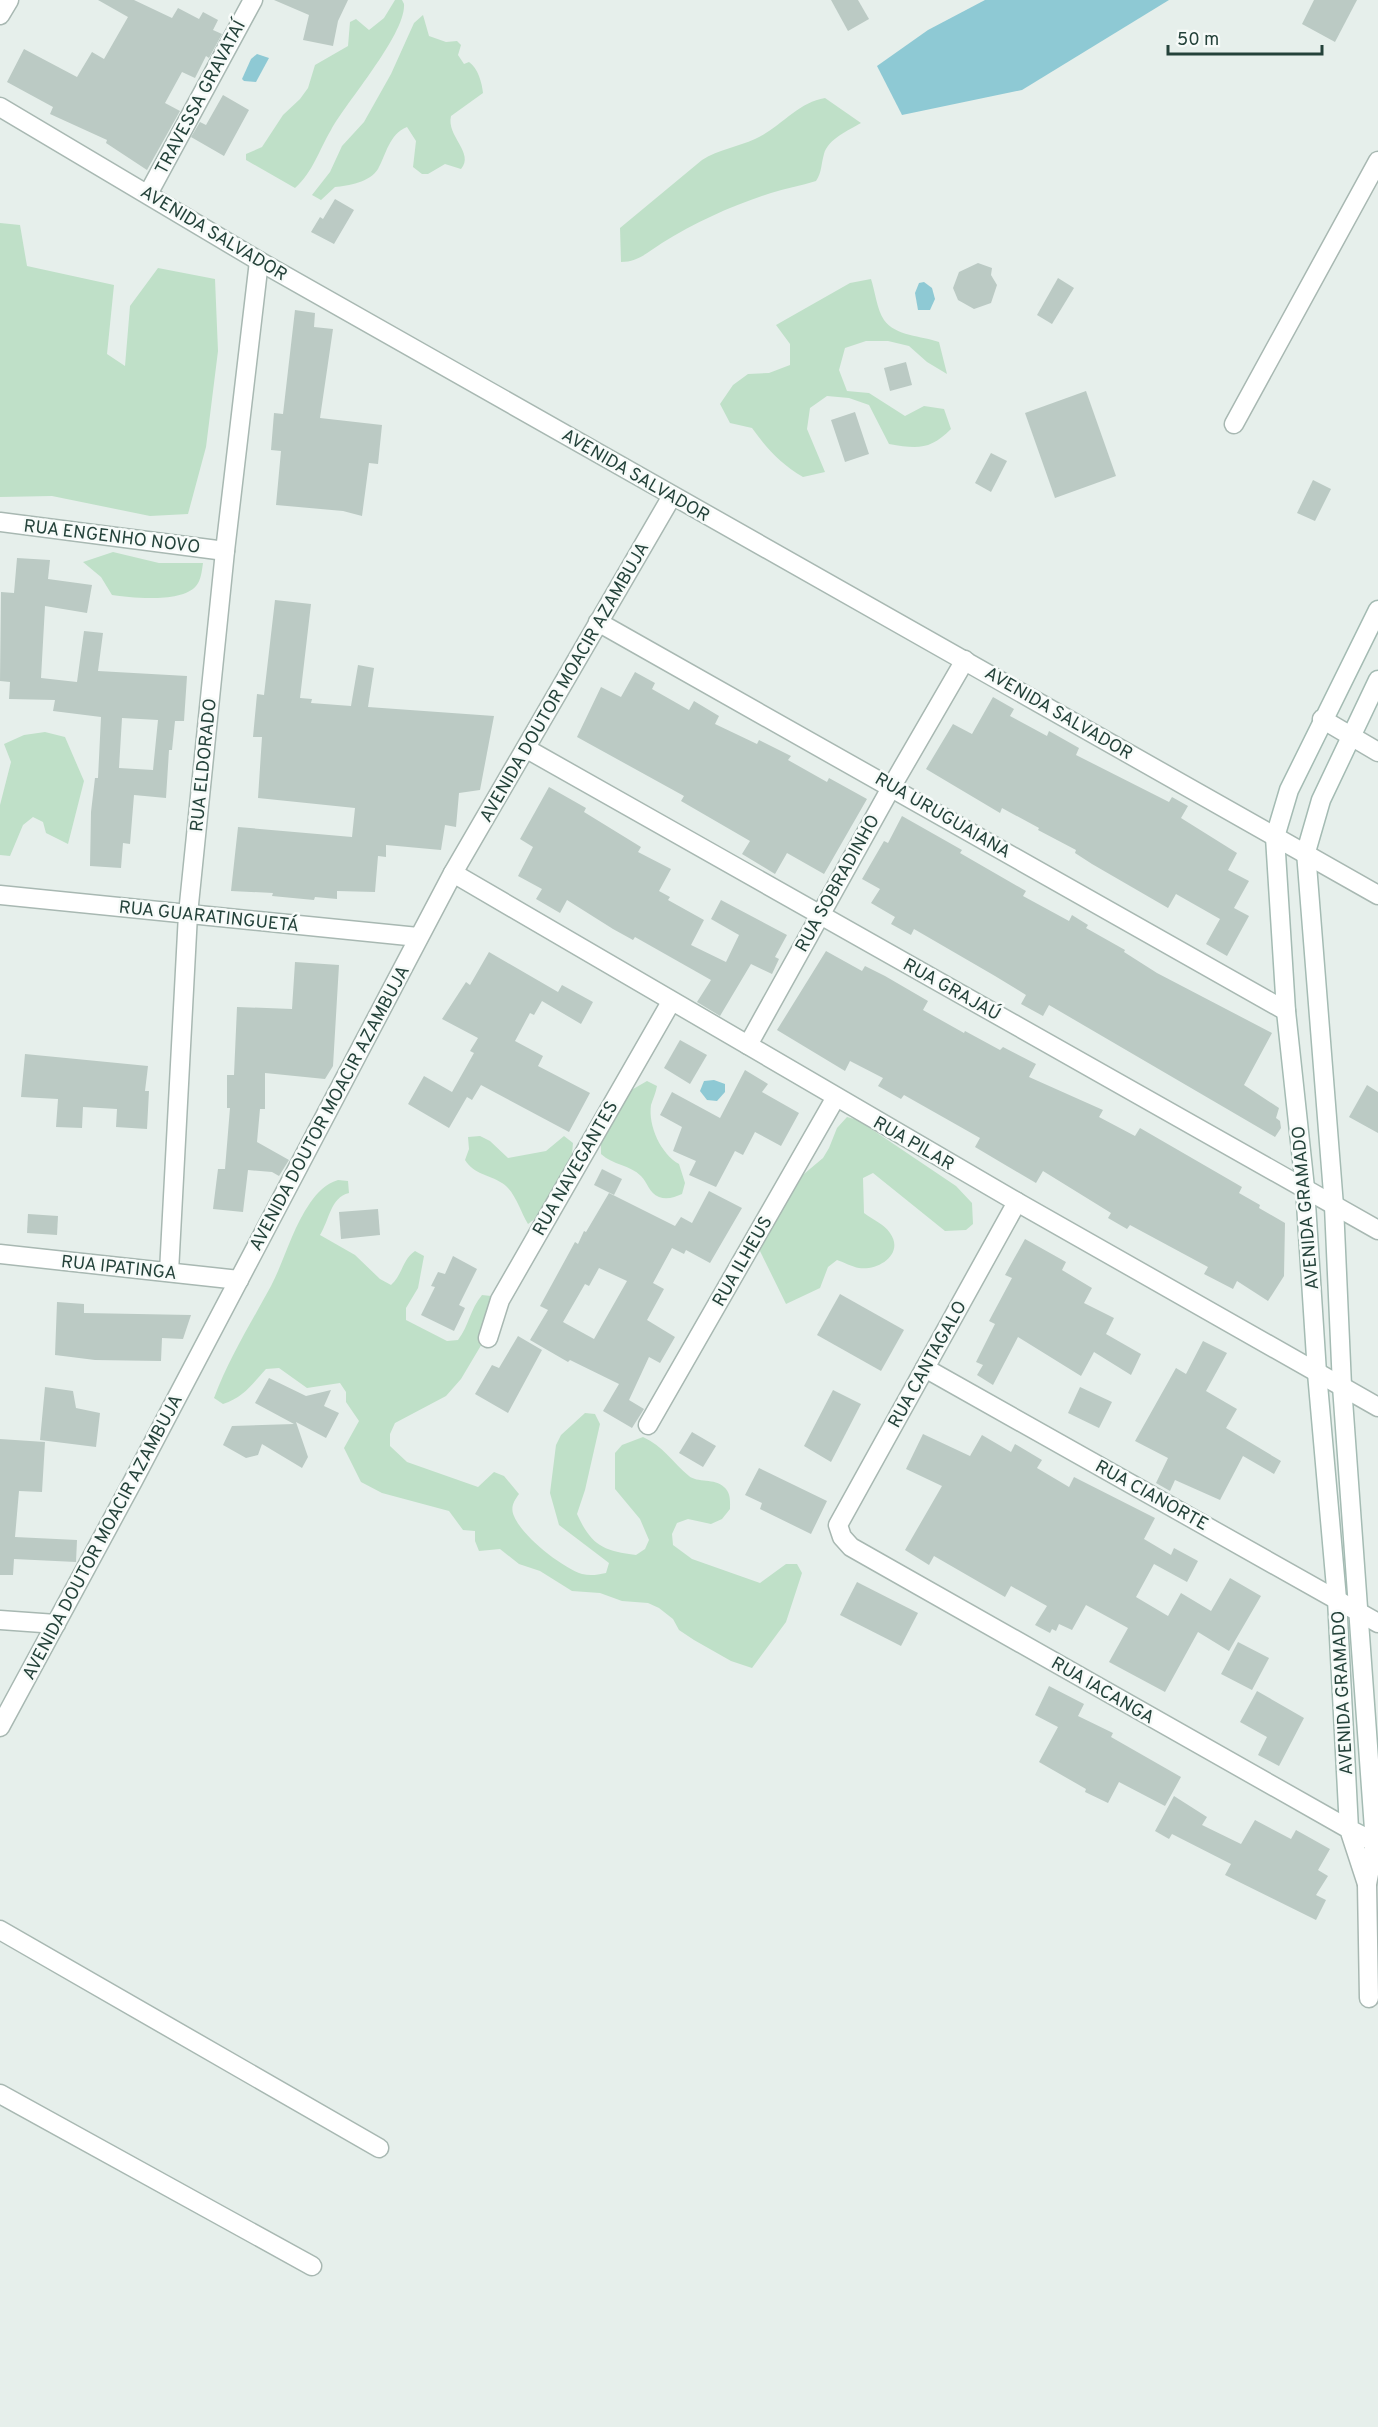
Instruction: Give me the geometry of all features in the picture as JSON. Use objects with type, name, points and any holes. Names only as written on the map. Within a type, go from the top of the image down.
[{"type":"street","points":[[0,15],[9,0]]},
{"type":"street","name":"TRAVESSA GRAVATAÍ","points":[[148,194],[244,4]]},
{"type":"street","name":"AVENIDA SALVADOR","points":[[0,107],[259,261],[1275,837],[1306,852],[1378,895]]},
{"type":"street","points":[[1234,424],[1378,161]]},
{"type":"street","name":"RUA ELDORADO","points":[[169,1272],[188,914],[225,550],[259,261]]},
{"type":"street","name":"AVENIDA DOUTOR MOACIR AZAMBUJA","points":[[0,1727],[239,1280],[418,937],[672,496]]},
{"type":"street","name":"RUA ENGENHO NOVO","points":[[0,522],[225,550]]},
{"type":"street","name":"AVENIDA GRAMADO","points":[[1367,1884],[1349,1829],[1337,1599],[1317,1373],[1305,1188],[1286,1011],[1275,837],[1289,790],[1322,719],[1378,610]]},
{"type":"street","name":"RUA URUGUAIANA","points":[[598,622],[892,786],[1286,1011]]},
{"type":"street","name":"RUA SOBRADINHO","points":[[748,1046],[892,786],[965,660]]},
{"type":"street","name":"AVENIDA GRAMADO","points":[[1367,1884],[1376,1843],[1342,1386],[1334,1206],[1306,852],[1321,800],[1378,680]]},
{"type":"street","points":[[1322,719],[1378,752]]},
{"type":"street","name":"RUA GRAJAÚ","points":[[527,749],[1378,1230]]},
{"type":"street","name":"RUA PILAR","points":[[453,873],[670,1002],[1378,1407]]},
{"type":"street","name":"RUA GUARATINGUETÁ","points":[[0,895],[418,937]]},
{"type":"street","name":"RUA NAVEGANTES","points":[[488,1338],[500,1300],[670,1002]]},
{"type":"street","name":"RUA ILHEUS","points":[[648,1425],[836,1097]]},
{"type":"street","name":"RUA CANTAGALO","points":[[838,1525],[1017,1202]]},
{"type":"street","name":"RUA IPATINGA","points":[[0,1254],[239,1280]]},
{"type":"street","name":"RUA CIANORTE","points":[[925,1368],[1378,1623]]},
{"type":"street","name":"RUA IACANGA","points":[[838,1525],[842,1537],[851,1547],[1376,1843]]},
{"type":"street","points":[[0,1620],[56,1624]]},
{"type":"street","points":[[1367,1884],[1369,1998]]},
{"type":"street","points":[[0,1930],[379,2148]]},
{"type":"street","points":[[0,2094],[312,2266]]},
{"type":"green space","points":[[395,0],[402,0],[404,4],[396,32],[339,117],[301,182],[295,188],[246,160],[246,154],[262,147],[283,115],[308,88],[315,65],[348,46],[350,22],[356,19],[369,30],[384,18]]},
{"type":"green space","points":[[423,15],[429,36],[446,42],[457,41],[461,45],[458,55],[464,64],[469,62],[475,68],[482,85],[483,93],[451,116],[452,130],[465,157],[461,169],[445,164],[428,174],[422,174],[413,167],[416,141],[407,127],[392,140],[378,169],[370,177],[335,187],[321,200],[312,195],[330,172],[342,146],[364,122],[391,74],[414,23]]},
{"type":"green space","points":[[825,98],[861,123],[840,136],[826,149],[816,181],[771,193],[729,209],[688,228],[638,258],[621,262],[620,228],[702,160],[755,139],[806,105]]},
{"type":"green space","points":[[0,223],[20,225],[27,266],[114,285],[107,354],[125,366],[130,306],[158,268],[215,279],[218,351],[206,447],[188,514],[150,516],[52,496],[0,497]]},
{"type":"green space","points":[[871,279],[884,320],[902,332],[939,342],[947,374],[927,362],[909,346],[888,341],[866,341],[845,348],[839,370],[847,391],[869,393],[905,416],[924,406],[944,409],[951,429],[937,441],[923,446],[908,447],[889,444],[869,405],[849,398],[827,396],[810,408],[807,429],[825,472],[803,477],[775,456],[752,428],[730,423],[720,404],[733,385],[748,374],[769,373],[790,365],[790,344],[776,325],[850,283]]},
{"type":"green space","points":[[113,552],[159,563],[203,563],[198,584],[189,591],[169,597],[112,595],[101,577],[83,562]]},
{"type":"green space","points":[[45,732],[65,737],[84,781],[68,844],[46,833],[43,822],[33,817],[23,825],[10,856],[0,855],[0,805],[11,762],[4,744],[24,735]]},
{"type":"green space","points":[[647,1081],[657,1086],[651,1113],[657,1139],[667,1154],[679,1164],[685,1183],[682,1194],[671,1198],[656,1195],[637,1172],[601,1154],[601,1142],[628,1092]]},
{"type":"green space","points":[[847,1117],[858,1120],[956,1186],[972,1203],[973,1224],[966,1230],[945,1231],[873,1173],[863,1178],[864,1213],[888,1230],[894,1241],[892,1254],[881,1264],[866,1268],[837,1260],[828,1267],[820,1288],[786,1304],[758,1247],[786,1189],[823,1158],[837,1128]]},
{"type":"green space","points":[[480,1136],[490,1141],[508,1158],[546,1151],[564,1136],[573,1143],[572,1154],[536,1218],[528,1224],[507,1187],[477,1171],[465,1160],[469,1149],[468,1137]]},
{"type":"green space","points":[[338,1180],[348,1181],[349,1193],[334,1204],[320,1235],[355,1255],[380,1279],[391,1285],[415,1251],[424,1256],[418,1288],[406,1308],[406,1320],[447,1341],[458,1340],[482,1295],[491,1296],[495,1306],[486,1337],[461,1379],[446,1396],[395,1423],[390,1434],[390,1446],[407,1462],[478,1487],[494,1472],[504,1476],[519,1494],[512,1510],[525,1533],[564,1565],[582,1574],[591,1575],[606,1573],[609,1563],[559,1525],[550,1493],[556,1445],[561,1435],[585,1413],[595,1414],[600,1424],[585,1490],[577,1514],[587,1533],[599,1545],[636,1555],[645,1549],[649,1540],[640,1519],[615,1489],[615,1453],[622,1445],[643,1437],[650,1441],[689,1476],[720,1484],[730,1497],[730,1509],[722,1519],[711,1524],[688,1519],[677,1523],[672,1534],[673,1545],[692,1559],[760,1583],[786,1564],[797,1564],[802,1573],[786,1622],[752,1668],[731,1661],[694,1640],[679,1630],[673,1619],[659,1608],[648,1603],[622,1601],[600,1593],[572,1591],[540,1571],[519,1564],[500,1549],[479,1551],[475,1541],[475,1531],[463,1530],[449,1511],[382,1493],[361,1482],[344,1448],[359,1421],[346,1402],[346,1392],[340,1383],[307,1388],[279,1368],[266,1369],[237,1398],[223,1404],[214,1398],[233,1355],[271,1286],[304,1213],[322,1189]]},
{"type":"water","points":[[985,0],[1169,0],[1022,90],[902,115],[877,66],[928,30]]},
{"type":"water","points":[[257,54],[269,58],[256,82],[244,81],[242,79],[251,59]]},
{"type":"water","points":[[924,282],[932,288],[935,299],[930,310],[918,310],[915,293],[919,283]]},
{"type":"water","points":[[714,1080],[725,1084],[725,1092],[717,1101],[707,1100],[700,1091],[704,1081]]},
{"type":"building","points":[[98,0],[134,0],[172,18],[178,8],[199,19],[203,12],[218,20],[213,30],[222,34],[209,58],[206,56],[195,78],[182,72],[165,103],[180,111],[147,170],[106,143],[107,140],[50,114],[53,107],[7,82],[24,49],[77,77],[92,52],[104,59],[128,17]]},
{"type":"building","points":[[274,0],[348,0],[338,21],[333,46],[303,40],[309,15]]},
{"type":"building","points":[[831,0],[858,0],[869,19],[848,31]]},
{"type":"building","points":[[1314,0],[1357,0],[1335,42],[1302,24]]},
{"type":"building","points":[[223,95],[249,110],[224,156],[191,137],[200,122],[206,125]]},
{"type":"building","points":[[335,199],[354,210],[334,244],[311,232],[320,217],[323,219]]},
{"type":"building","points":[[978,263],[992,268],[991,275],[997,285],[991,303],[974,309],[958,300],[953,288],[959,272]]},
{"type":"building","points":[[1058,278],[1074,288],[1052,324],[1037,315]]},
{"type":"building","points":[[295,310],[315,313],[314,327],[333,329],[320,418],[382,425],[378,464],[369,463],[362,516],[343,511],[276,505],[281,451],[271,450],[274,413],[283,414]]},
{"type":"building","points":[[906,362],[912,385],[890,391],[884,368]]},
{"type":"building","points":[[1086,391],[1116,476],[1055,498],[1025,413]]},
{"type":"building","points":[[855,412],[869,454],[845,462],[831,420]]},
{"type":"building","points":[[991,453],[1007,461],[991,492],[975,483]]},
{"type":"building","points":[[1313,480],[1331,489],[1315,521],[1297,513]]},
{"type":"building","points":[[17,558],[50,560],[48,579],[92,585],[87,613],[45,606],[41,678],[77,682],[84,631],[103,633],[98,671],[187,676],[184,721],[175,721],[172,750],[169,750],[166,798],[134,795],[130,844],[123,843],[121,868],[90,866],[91,812],[95,778],[98,778],[101,717],[53,711],[55,700],[9,699],[10,682],[0,681],[1,592],[14,593]],"holes":[[[122,718],[158,720],[153,770],[119,768]]]},
{"type":"building","points":[[275,600],[311,604],[300,698],[312,699],[311,703],[351,706],[358,665],[374,668],[368,707],[494,716],[480,790],[459,793],[456,827],[445,825],[441,850],[386,845],[386,857],[378,856],[375,892],[337,891],[337,899],[315,897],[314,900],[272,896],[273,893],[231,891],[238,827],[352,837],[355,808],[258,798],[262,737],[253,737],[257,694],[264,695]]},
{"type":"building","points":[[635,672],[655,683],[652,689],[689,710],[694,701],[719,716],[715,724],[757,744],[759,740],[791,756],[788,760],[827,782],[829,778],[867,799],[824,874],[787,853],[775,874],[742,854],[750,841],[681,801],[684,796],[577,737],[601,687],[621,697]]},
{"type":"building","points":[[993,697],[1014,709],[1010,716],[1047,736],[1049,731],[1079,748],[1076,755],[1169,802],[1172,797],[1188,806],[1181,818],[1237,853],[1228,870],[1249,881],[1234,908],[1249,916],[1227,956],[1206,944],[1220,919],[1176,894],[1168,908],[1092,864],[1075,853],[1076,850],[1038,830],[1039,828],[1002,808],[1000,813],[926,769],[953,724],[972,734]]},
{"type":"building","points":[[549,787],[586,808],[584,812],[641,847],[638,852],[671,869],[659,891],[670,897],[668,900],[704,920],[691,945],[726,962],[739,935],[711,919],[721,900],[787,935],[775,957],[779,959],[772,974],[751,964],[720,1016],[697,1002],[711,980],[635,937],[633,940],[613,929],[567,900],[560,913],[536,899],[542,889],[518,876],[533,847],[520,839]]},
{"type":"building","points":[[902,816],[962,850],[960,853],[1026,891],[1023,896],[1069,921],[1072,915],[1088,925],[1086,928],[1125,950],[1124,952],[1157,973],[1272,1033],[1244,1085],[1279,1108],[1276,1118],[1280,1121],[1281,1128],[1275,1137],[1049,1005],[1043,1016],[1021,1004],[1026,995],[914,929],[911,935],[891,924],[895,917],[871,903],[880,889],[862,879],[884,841],[888,843]]},
{"type":"building","points":[[826,951],[862,971],[865,966],[928,1001],[923,1010],[964,1033],[965,1031],[1000,1050],[1003,1047],[1036,1064],[1029,1077],[1103,1110],[1099,1117],[1135,1136],[1140,1128],[1242,1187],[1239,1193],[1285,1223],[1284,1276],[1268,1301],[1237,1281],[1233,1289],[1204,1274],[1208,1267],[1130,1225],[1127,1229],[1108,1218],[1111,1213],[1043,1171],[1036,1183],[975,1147],[980,1138],[904,1095],[901,1099],[878,1086],[883,1078],[850,1061],[845,1071],[777,1030]]},
{"type":"building","points":[[489,952],[558,992],[562,985],[593,1002],[581,1024],[542,1001],[534,1015],[530,1013],[515,1041],[543,1056],[538,1066],[590,1093],[569,1132],[481,1085],[472,1100],[467,1097],[449,1128],[408,1104],[424,1076],[452,1092],[474,1053],[470,1051],[478,1038],[442,1019],[466,982],[470,985]]},
{"type":"building","points":[[295,962],[339,965],[333,1066],[325,1079],[265,1073],[265,1109],[260,1109],[257,1142],[289,1160],[279,1176],[272,1172],[248,1170],[243,1212],[213,1209],[218,1169],[225,1169],[230,1108],[227,1108],[227,1075],[234,1075],[237,1007],[292,1009]]},
{"type":"building","points":[[680,1040],[707,1055],[690,1084],[664,1068]]},
{"type":"building","points":[[25,1054],[148,1066],[145,1091],[149,1091],[147,1129],[116,1127],[117,1109],[83,1107],[82,1128],[56,1127],[58,1099],[21,1097]]},
{"type":"building","points":[[745,1070],[768,1084],[762,1092],[799,1113],[781,1146],[755,1132],[743,1155],[735,1151],[716,1187],[689,1175],[696,1161],[673,1151],[682,1127],[660,1115],[672,1092],[720,1118]]},
{"type":"building","points":[[1367,1085],[1378,1092],[1378,1133],[1349,1117]]},
{"type":"building","points":[[602,1169],[622,1179],[614,1195],[594,1185]]},
{"type":"building","points":[[709,1191],[742,1208],[710,1263],[686,1250],[684,1254],[672,1248],[653,1283],[664,1289],[647,1320],[675,1337],[660,1363],[649,1357],[629,1400],[644,1409],[632,1428],[603,1411],[619,1384],[570,1360],[568,1362],[530,1340],[548,1310],[540,1306],[575,1242],[578,1244],[609,1193],[675,1226],[681,1217],[692,1223]],"holes":[[[599,1268],[627,1281],[594,1339],[563,1322],[585,1284],[589,1286]]]},
{"type":"building","points":[[378,1209],[380,1235],[341,1239],[339,1212]]},
{"type":"building","points":[[28,1214],[58,1216],[57,1235],[27,1233]]},
{"type":"building","points":[[1025,1239],[1066,1262],[1062,1270],[1092,1288],[1084,1303],[1114,1318],[1106,1334],[1141,1354],[1131,1375],[1094,1352],[1081,1376],[1018,1337],[993,1385],[977,1375],[983,1365],[976,1362],[995,1324],[989,1321],[1012,1278],[1005,1275]]},
{"type":"building","points":[[453,1256],[477,1269],[459,1305],[465,1308],[454,1331],[421,1315],[435,1287],[431,1286],[438,1272],[445,1274]]},
{"type":"building","points":[[840,1294],[904,1330],[881,1371],[817,1335]]},
{"type":"building","points":[[57,1302],[84,1304],[84,1313],[191,1315],[183,1339],[162,1338],[161,1361],[95,1360],[55,1355]]},
{"type":"building","points":[[518,1336],[542,1350],[508,1413],[475,1394],[492,1365],[499,1368]]},
{"type":"building","points":[[1203,1341],[1227,1353],[1206,1391],[1237,1409],[1226,1428],[1281,1461],[1274,1474],[1243,1456],[1220,1500],[1175,1480],[1170,1491],[1156,1483],[1168,1458],[1135,1441],[1176,1368],[1186,1374]]},
{"type":"building","points":[[269,1378],[306,1396],[331,1390],[324,1406],[339,1413],[326,1438],[296,1422],[308,1457],[302,1468],[262,1444],[258,1455],[246,1458],[223,1445],[232,1426],[294,1424],[255,1403]]},
{"type":"building","points":[[45,1387],[73,1391],[76,1408],[100,1413],[96,1447],[40,1440]]},
{"type":"building","points":[[1080,1387],[1112,1402],[1099,1428],[1068,1413]]},
{"type":"building","points":[[833,1390],[861,1404],[831,1462],[804,1446]]},
{"type":"building","points":[[692,1432],[716,1446],[703,1467],[679,1453]]},
{"type":"building","points":[[923,1434],[970,1456],[982,1435],[1011,1452],[1015,1444],[1042,1460],[1037,1468],[1069,1487],[1074,1477],[1155,1518],[1144,1539],[1171,1555],[1174,1548],[1198,1561],[1187,1582],[1154,1564],[1136,1597],[1168,1616],[1181,1593],[1211,1611],[1230,1578],[1261,1596],[1229,1651],[1198,1632],[1165,1692],[1109,1662],[1128,1628],[1086,1605],[1072,1630],[1059,1624],[1056,1631],[1052,1629],[1050,1633],[1035,1625],[1047,1606],[1011,1586],[1005,1597],[934,1556],[929,1565],[905,1550],[942,1486],[906,1469]]},
{"type":"building","points":[[0,1439],[45,1442],[42,1492],[19,1491],[15,1537],[77,1540],[76,1562],[14,1559],[13,1575],[0,1575]]},
{"type":"building","points":[[759,1468],[827,1501],[811,1534],[760,1509],[762,1503],[745,1495]]},
{"type":"building","points":[[857,1582],[918,1613],[901,1646],[840,1615]]},
{"type":"building","points":[[1238,1642],[1269,1658],[1252,1690],[1221,1674]]},
{"type":"building","points":[[1049,1686],[1084,1704],[1078,1716],[1113,1733],[1111,1737],[1181,1777],[1165,1806],[1119,1782],[1108,1803],[1085,1792],[1086,1789],[1039,1762],[1058,1727],[1035,1715]]},
{"type":"building","points":[[1257,1691],[1304,1718],[1279,1766],[1258,1755],[1267,1737],[1240,1722]]},
{"type":"building","points":[[1174,1796],[1207,1817],[1202,1825],[1241,1844],[1255,1820],[1291,1839],[1296,1830],[1330,1849],[1318,1870],[1328,1876],[1316,1895],[1326,1900],[1316,1920],[1225,1875],[1231,1864],[1172,1834],[1169,1839],[1155,1831]]}]
